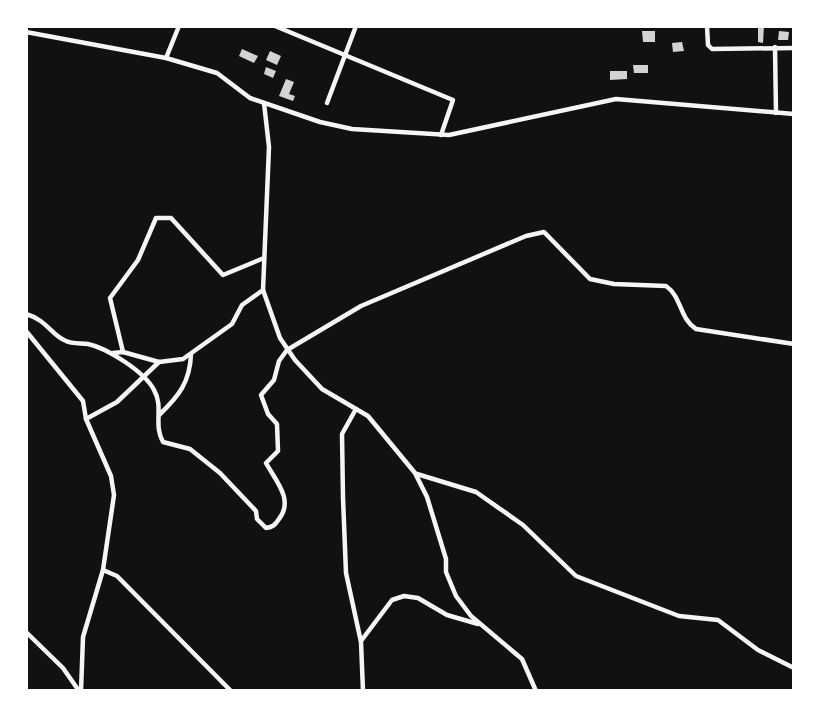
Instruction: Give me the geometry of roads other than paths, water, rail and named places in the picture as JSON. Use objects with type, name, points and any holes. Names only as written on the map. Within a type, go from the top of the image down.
[{"type":"street","points":[[166,58],[178,26]]},
{"type":"street","points":[[275,26],[453,100],[441,135]]},
{"type":"street","points":[[327,103],[356,26]]},
{"type":"street","points":[[707,26],[708,45],[712,49],[794,48]]},
{"type":"street","points":[[26,32],[166,58],[217,73],[250,98],[352,129],[441,135],[616,99],[794,114]]},
{"type":"street","points":[[775,47],[776,113]]},
{"type":"street","points":[[264,103],[269,147],[263,290],[270,314],[287,350],[322,389],[368,416],[415,473],[428,497],[446,559],[446,572],[456,597],[481,625],[522,659],[536,691]]},
{"type":"street","points":[[123,352],[110,299],[138,260],[156,218],[171,218],[223,275],[264,258]]},
{"type":"street","points":[[26,314],[44,320],[64,341],[89,344],[113,353],[144,378],[153,387],[160,404],[157,424],[163,442],[190,449],[239,491],[256,511],[261,524],[270,528],[285,511],[285,503],[281,488],[266,463],[278,451],[280,433],[261,395],[274,380],[279,361],[287,350],[361,306],[526,236],[544,232],[590,279],[614,285],[666,286],[676,296],[686,321],[696,329],[794,344]]},
{"type":"street","points":[[113,353],[123,352],[159,362],[183,359],[232,324],[242,305],[263,290]]},
{"type":"street","points":[[26,331],[83,401],[86,419],[111,476],[114,495],[103,570],[83,637],[80,691]]},
{"type":"street","points":[[159,415],[181,393],[190,371],[191,354]]},
{"type":"street","points":[[86,419],[117,402],[159,362]]},
{"type":"street","points":[[356,409],[342,434],[343,498],[346,573],[361,642],[363,691]]},
{"type":"street","points":[[415,473],[476,492],[523,525],[576,576],[679,617],[718,620],[758,650],[794,668]]},
{"type":"street","points":[[103,570],[117,576],[231,691]]},
{"type":"street","points":[[361,642],[392,600],[404,596],[418,597],[447,615],[481,625]]},
{"type":"street","points":[[26,632],[62,668],[80,691]]}]
